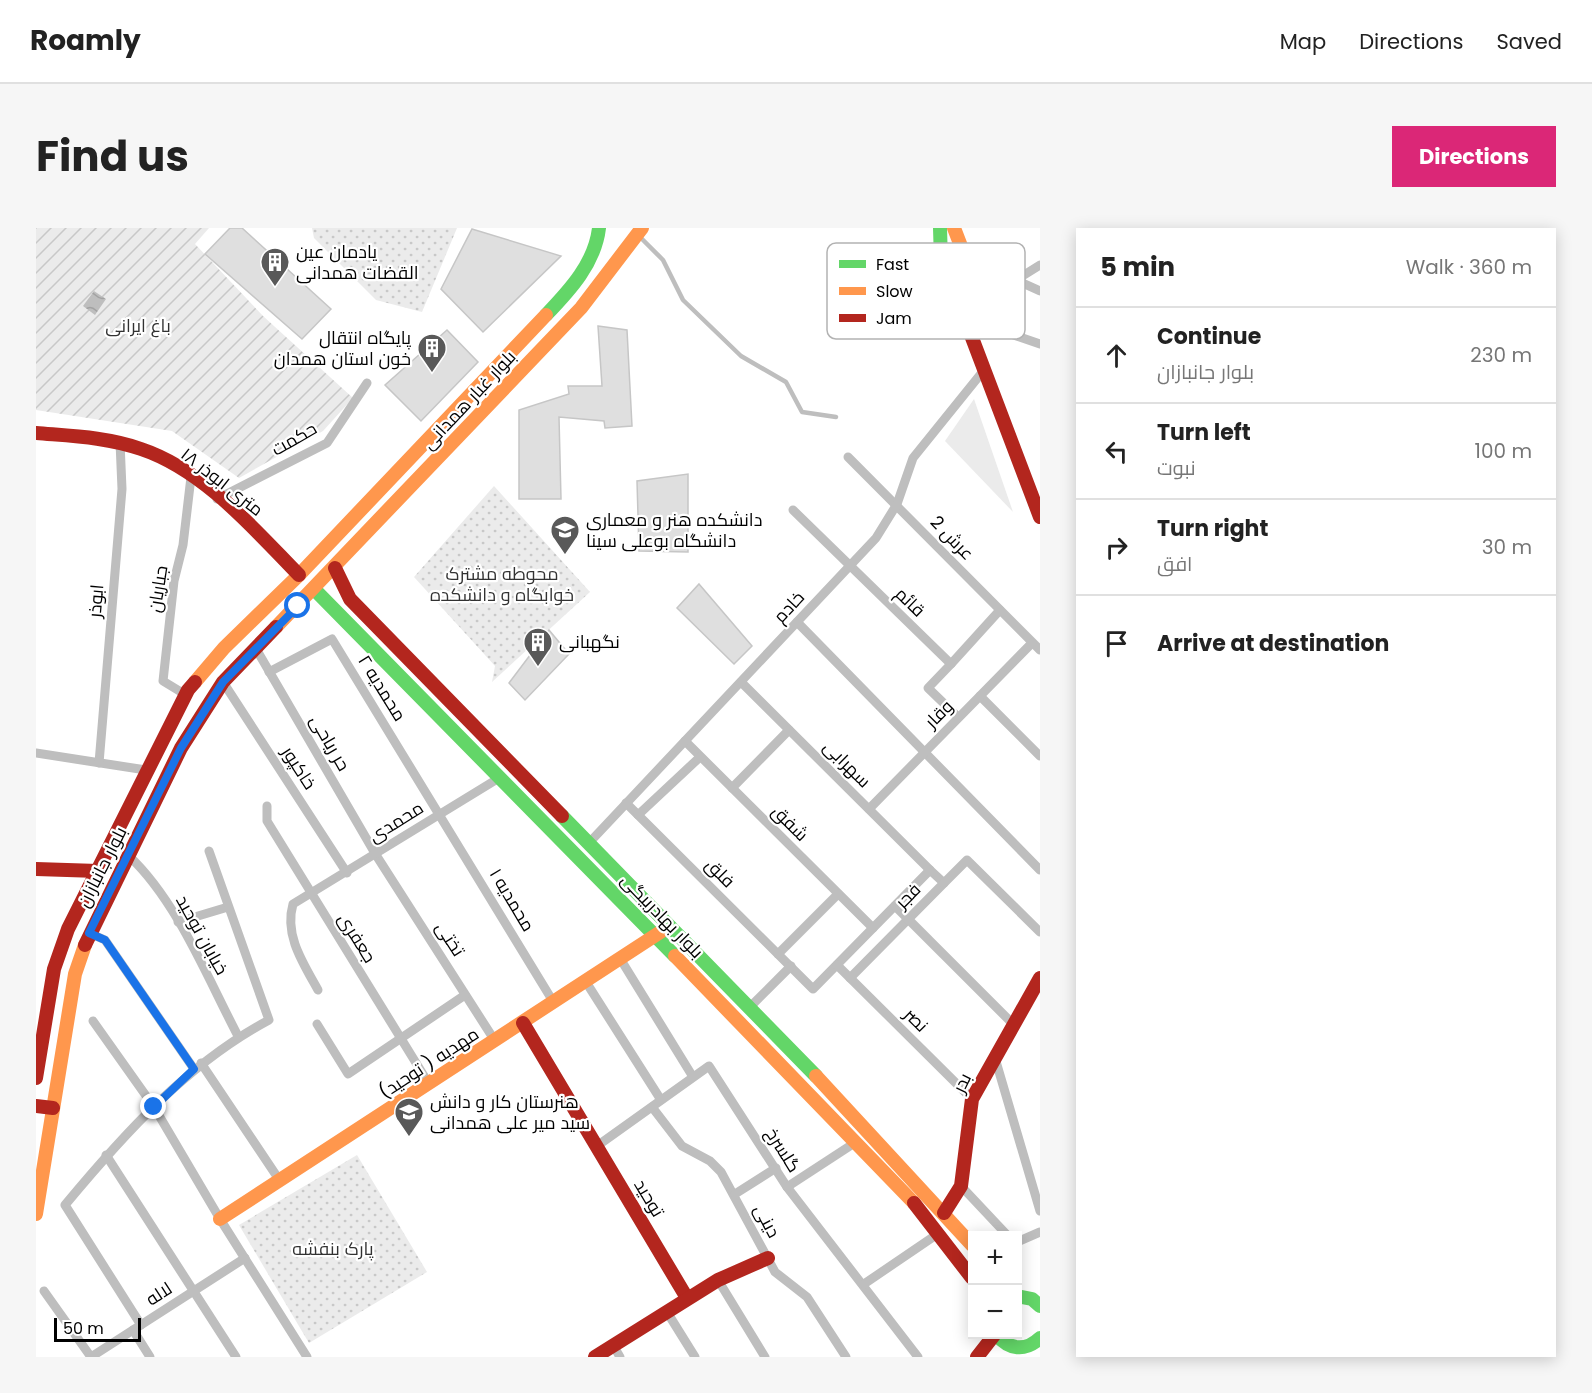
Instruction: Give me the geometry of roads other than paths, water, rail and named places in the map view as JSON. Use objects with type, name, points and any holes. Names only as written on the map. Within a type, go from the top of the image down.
[{"type":"main road","name":"بلوار غبار همدانی","points":[[311,563],[565,295],[583,271],[599,238],[599,228]]},
{"type":"main road","points":[[940,228],[940,243]]},
{"type":"main road","points":[[954,228],[960,243]]},
{"type":"main road","name":"بلوار غبار همدانی","points":[[314,589],[581,308],[639,231]]},
{"type":"main road","points":[[972,339],[1040,517]]},
{"type":"main road","name":"۱۸ متری ابوذر","points":[[36,433],[120,442],[175,465],[217,499],[299,575]]},
{"type":"main road","name":"بلوار جانبازان","points":[[36,1078],[54,969],[68,929],[146,770],[186,695],[224,648],[311,563]]},
{"type":"main road","name":"بلوار بهادربیگی","points":[[335,568],[350,599],[749,1008],[968,1240]]},
{"type":"main road","name":"بلوار جانبازان","points":[[36,1214],[75,974],[89,933],[181,748],[223,682],[314,589]]},
{"type":"main road","name":"بلوار بهادربیگی","points":[[314,589],[856,1142],[924,1214],[968,1273]]},
{"type":"main road","points":[[36,869],[98,871]]},
{"type":"main road","name":"مهدیه ( توحید)","points":[[220,1219],[657,937],[667,926]]},
{"type":"main road","name":"بدر","points":[[944,1213],[961,1186],[972,1099],[1040,978]]},
{"type":"main road","name":"توحید","points":[[523,1023],[687,1298]]},
{"type":"main road","points":[[36,1106],[53,1108]]},
{"type":"main road","points":[[595,1357],[617,1351],[667,1312],[718,1280],[768,1258]]},
{"type":"main road","points":[[1022,1297],[1032,1299],[1040,1306]]},
{"type":"main road","points":[[1010,1357],[1040,1338]]},
{"type":"main road","points":[[977,1357],[992,1339]]},
{"type":"main road","points":[[1000,1339],[1007,1345],[1023,1348]]},
{"type":"street","points":[[1025,274],[1040,265]]},
{"type":"street","points":[[1025,284],[1040,291]]},
{"type":"street","points":[[1025,339],[1040,344]]},
{"type":"street","name":"خادم","points":[[588,844],[876,538],[897,504],[913,458],[984,370]]},
{"type":"street","name":"حکمت","points":[[217,499],[327,442],[367,383]]},
{"type":"street","name":"ابوذر","points":[[99,763],[122,489],[120,442]]},
{"type":"street","name":"عرش 2","points":[[848,457],[1040,650]]},
{"type":"street","name":"جباریان","points":[[186,695],[164,681],[174,581],[183,545],[191,477]]},
{"type":"street","name":"قائم","points":[[793,510],[951,664]]},
{"type":"street","points":[[958,717],[928,688],[1000,610]]},
{"type":"street","points":[[797,622],[1040,870]]},
{"type":"street","name":"محمدیه ۲","points":[[269,672],[332,639],[441,814]]},
{"type":"street","name":"وقار","points":[[869,809],[1032,643]]},
{"type":"street","name":"حر ریاحی","points":[[255,647],[376,855]]},
{"type":"street","name":"خاکپور","points":[[223,682],[347,873]]},
{"type":"street","name":"سهرابی","points":[[741,682],[930,870]]},
{"type":"street","points":[[980,696],[1040,756]]},
{"type":"street","points":[[732,788],[789,730]]},
{"type":"street","name":"شفق","points":[[685,741],[873,928]]},
{"type":"street","points":[[36,753],[146,770]]},
{"type":"street","points":[[638,815],[700,757]]},
{"type":"street","name":"محمدی","points":[[318,990],[294,944],[289,920],[293,904],[499,778]]},
{"type":"street","name":"فلق","points":[[626,803],[813,989],[837,965]]},
{"type":"street","name":"جعفری","points":[[267,806],[267,821],[429,1084]]},
{"type":"street","name":"محمدیه ۱","points":[[441,814],[554,1003]]},
{"type":"street","points":[[150,1357],[137,1327],[65,1205],[106,1155],[198,1066],[238,1036],[269,1020],[209,851]]},
{"type":"street","name":"تختی","points":[[376,855],[495,1041]]},
{"type":"street","name":"خیابان توحید","points":[[129,856],[148,874],[178,922],[238,1036]]},
{"type":"street","points":[[944,883],[967,860],[1040,932]]},
{"type":"street","name":"فجر","points":[[837,965],[930,870],[944,883],[850,978]]},
{"type":"street","points":[[778,954],[838,894]]},
{"type":"street","points":[[895,906],[1015,1026]]},
{"type":"street","points":[[178,922],[228,907]]},
{"type":"street","points":[[89,933],[105,940],[280,1181]]},
{"type":"street","points":[[597,1146],[693,1077],[621,960]]},
{"type":"street","name":"نصر","points":[[837,965],[972,1099]]},
{"type":"street","points":[[749,1008],[791,966]]},
{"type":"street","points":[[586,982],[661,1100]]},
{"type":"street","points":[[317,1024],[348,1074],[465,995]]},
{"type":"street","points":[[93,1021],[154,1107],[220,1219],[307,1357]]},
{"type":"street","points":[[995,1058],[1040,1212]]},
{"type":"street","name":"گلسرخ","points":[[693,1077],[709,1066],[787,1187],[918,1357]]},
{"type":"street","name":"دینی","points":[[652,1107],[682,1146],[717,1166],[735,1194],[775,1272],[811,1302],[846,1357]]},
{"type":"street","points":[[787,1187],[856,1142]]},
{"type":"street","points":[[106,1155],[192,1292],[236,1357]]},
{"type":"street","points":[[735,1194],[776,1168]]},
{"type":"street","points":[[961,1186],[1003,1231]]},
{"type":"street","points":[[1022,1240],[1040,1232]]},
{"type":"street","points":[[864,1284],[939,1233]]},
{"type":"street","name":"لاله","points":[[91,1357],[245,1258]]},
{"type":"street","points":[[718,1280],[765,1357]]},
{"type":"street","points":[[44,1291],[91,1357]]},
{"type":"street","points":[[667,1312],[695,1357]]},
{"type":"lane","points":[[639,231],[663,260],[682,300],[741,356],[786,382],[802,412],[836,417]]},
{"type":"water","points":[[94,291],[106,299],[95,315],[83,306]]},
{"type":"place","name":"یادمان عین القضات همدانی","points":[[275,288]]},
{"type":"place","name":"پایگاه انتقال خون استان همدان","points":[[432,374]]},
{"type":"place","name":"دانشکده هنر و معماری دانشگاه بوعلی سینا","points":[[565,556]]},
{"type":"place","name":"نگهبانی","points":[[538,668]]},
{"type":"place","name":"هنرستان کار و دانش سید میر علی همدانی","points":[[409,1138]]},
{"type":"park label","name":"باغ ایرانی","points":[[138,326]]},
{"type":"park label","name":"محوطه مشترک خوابگاه و دانشکده","points":[[502,584]]},
{"type":"park label","name":"پارک بنفشه","points":[[333,1249]]}]
